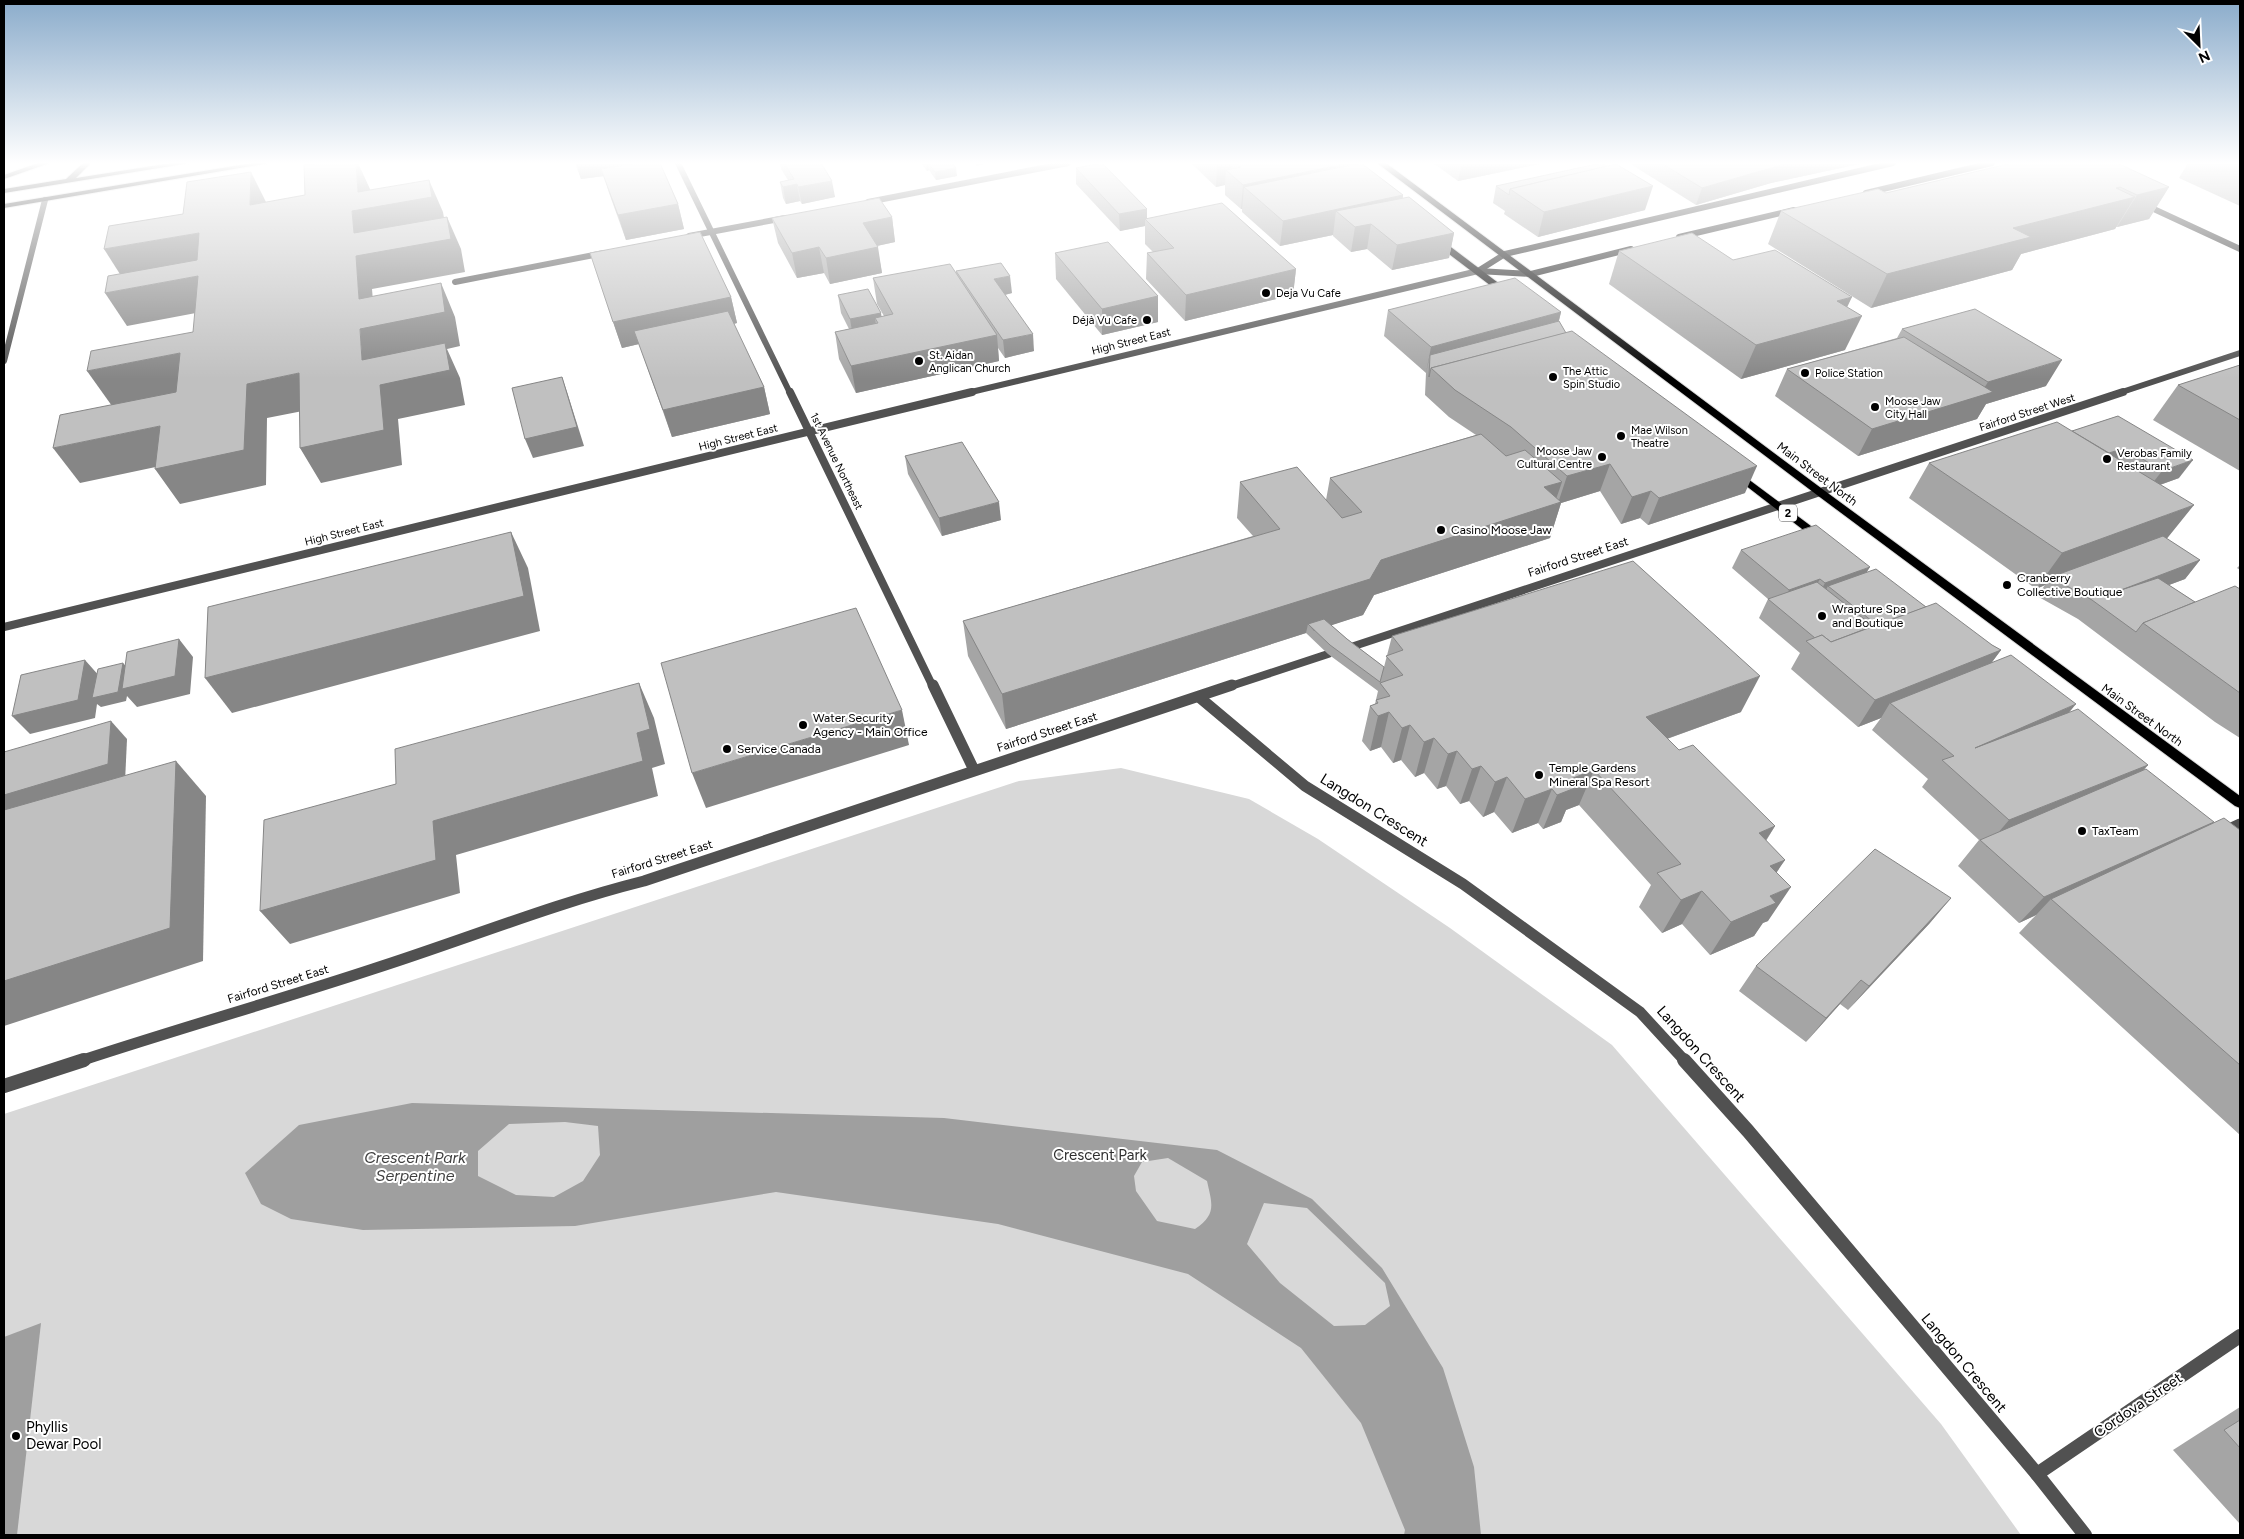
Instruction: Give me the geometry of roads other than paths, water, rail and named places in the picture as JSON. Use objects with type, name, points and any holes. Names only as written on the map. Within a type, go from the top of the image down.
[{"type":"main road","points":[[1431,235],[1516,302]]},
{"type":"main road","name":"Main Street North","points":[[1479,235],[1821,494],[2240,803]]},
{"type":"main road","points":[[1478,271],[1505,254],[1587,235]]},
{"type":"main road","points":[[1673,238],[1687,235]]},
{"type":"main road","points":[[2209,235],[2240,249]]},
{"type":"main road","points":[[1478,271],[1531,274],[1636,248]]},
{"type":"main road","name":"2","points":[[1726,464],[1827,543]]},
{"type":"street","points":[[4,361],[36,235]]},
{"type":"street","points":[[684,238],[699,235]]},
{"type":"street","name":"1st Avenue Northeast","points":[[713,235],[974,770]]},
{"type":"street","points":[[455,282],[616,250]]},
{"type":"street","name":"High Street East","points":[[4,627],[1304,311],[1478,271]]},
{"type":"street","name":"Fairford Street West","points":[[1821,494],[2240,353]]},
{"type":"street","name":"Fairford Street East","points":[[1345,649],[1821,494]]},
{"type":"street","name":"Fairford Street East","points":[[4,1086],[215,1017],[373,969],[594,894],[644,881],[1328,654]]},
{"type":"street","name":"Langdon Crescent","points":[[1199,697],[1305,786],[1463,884],[1640,1012],[1748,1131],[2037,1474],[2085,1535]]},
{"type":"street","points":[[2218,835],[2240,824]]},
{"type":"street","name":"Cordova Street","points":[[2037,1474],[2240,1336]]},
{"type":"water","name":"Crescent Park Serpentine","points":[[412,1103],[944,1118],[1217,1150],[1312,1199],[1382,1268],[1443,1368],[1474,1467],[1481,1535],[1404,1535],[1405,1530],[1361,1423],[1301,1348],[1188,1274],[998,1224],[776,1192],[575,1226],[363,1230],[291,1219],[261,1204],[245,1173],[299,1125]],"holes":[[[565,1122],[598,1126],[600,1155],[583,1181],[554,1197],[516,1195],[478,1176],[478,1151],[509,1124]],[[1168,1158],[1207,1181],[1211,1208],[1210,1213],[1202,1224],[1195,1229],[1157,1221],[1136,1191],[1134,1176],[1142,1162]],[[1264,1203],[1307,1208],[1385,1283],[1390,1306],[1365,1325],[1334,1326],[1280,1283],[1247,1244]]]},
{"type":"water","name":"Phyllis Dewar Pool","points":[[41,1323],[17,1535],[4,1535],[4,1337]]},
{"type":"place","name":"Deja Vu Cafe","points":[[1266,293]]},
{"type":"place","name":"Déjà Vu Cafe","points":[[1147,320]]},
{"type":"place","name":"St. Aidan Anglican Church","points":[[919,361]]},
{"type":"place","name":"Police Station","points":[[1805,373]]},
{"type":"place","name":"The Attic Spin Studio","points":[[1553,377]]},
{"type":"place","name":"Moose Jaw City Hall","points":[[1875,407]]},
{"type":"place","name":"Mae Wilson Theatre","points":[[1621,436]]},
{"type":"place","name":"Moose Jaw Cultural Centre","points":[[1602,457]]},
{"type":"place","name":"Verobas Family Restaurant","points":[[2107,459]]},
{"type":"place","name":"Casino Moose Jaw","points":[[1441,530]]},
{"type":"place","name":"Cranberry Collective Boutique","points":[[2007,585]]},
{"type":"place","name":"Wrapture Spa and Boutique","points":[[1822,616]]},
{"type":"place","name":"Water Security Agency - Main Office","points":[[803,725]]},
{"type":"place","name":"Service Canada","points":[[727,749]]},
{"type":"place","name":"Temple Gardens Mineral Spa Resort","points":[[1539,775]]},
{"type":"place","name":"TaxTeam","points":[[2082,831]]},
{"type":"place","name":"Phyllis Dewar Pool","points":[[16,1436]]},
{"type":"park label","name":"Crescent Park","points":[[1100,1155]]}]
